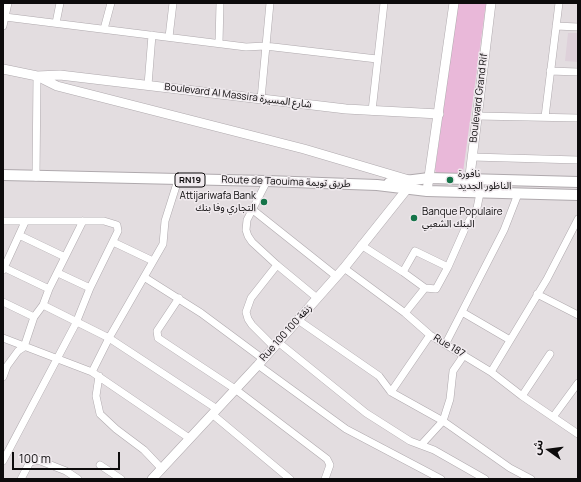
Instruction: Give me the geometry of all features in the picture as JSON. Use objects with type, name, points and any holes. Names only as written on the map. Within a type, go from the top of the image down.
[{"type":"main road","points":[[427,191],[454,3]]},
{"type":"main road","name":"Boulevard Grand Rif","points":[[468,192],[476,116],[491,3]]},
{"type":"main road","name":"Boulevard Al Massira شارع المسيرة","points":[[3,69],[37,76],[60,75],[372,111],[439,114]]},
{"type":"main road","name":"Boulevard Al Massira شارع المسيرة","points":[[37,76],[57,86],[304,150],[408,185]]},
{"type":"main road","name":"Route de Taouima طريق تويمة","points":[[3,175],[408,185],[427,191]]},
{"type":"main road","name":"Route de Taouima طريق تويمة","points":[[408,185],[429,178]]},
{"type":"main road","name":"RN19","points":[[429,178],[578,182]]},
{"type":"main road","name":"Rue 100 زنقة 100","points":[[152,479],[235,390],[344,268],[408,185]]},
{"type":"main road","name":"RN19","points":[[427,191],[578,195]]},
{"type":"street","points":[[3,26],[8,3]]},
{"type":"street","points":[[56,23],[60,3]]},
{"type":"street","points":[[104,29],[111,3]]},
{"type":"street","points":[[169,37],[173,3]]},
{"type":"street","points":[[219,43],[220,3]]},
{"type":"street","points":[[261,98],[270,3]]},
{"type":"street","points":[[372,111],[381,3]]},
{"type":"street","points":[[545,117],[559,3]]},
{"type":"street","points":[[5,17],[246,47],[265,46],[377,58]]},
{"type":"street","points":[[556,26],[578,27]]},
{"type":"street","points":[[148,85],[152,35]]},
{"type":"street","points":[[550,71],[578,72]]},
{"type":"street","points":[[36,177],[37,76]]},
{"type":"street","points":[[476,116],[578,118]]},
{"type":"street","points":[[472,157],[578,160]]},
{"type":"street","points":[[92,372],[109,338],[163,244],[165,221],[178,180]]},
{"type":"street","points":[[267,181],[246,224],[248,236],[252,242],[277,265],[317,298]]},
{"type":"street","points":[[361,245],[425,288],[434,289],[439,287],[467,224],[477,208],[480,192]]},
{"type":"street","points":[[446,343],[504,230],[518,194]]},
{"type":"street","points":[[253,210],[336,276]]},
{"type":"street","points":[[491,372],[537,294],[578,219]]},
{"type":"street","points":[[3,221],[104,221],[117,225],[118,231],[90,288],[76,323],[3,461]]},
{"type":"street","points":[[3,376],[7,366],[18,351],[24,347],[34,317],[43,305],[49,289],[83,221]]},
{"type":"street","points":[[25,222],[3,268],[49,289]]},
{"type":"street","points":[[19,235],[65,257]]},
{"type":"street","points":[[113,242],[153,261]]},
{"type":"street","points":[[403,272],[415,251],[448,267]]},
{"type":"street","points":[[277,265],[251,298],[246,312],[252,325],[366,413],[410,441],[434,450],[485,479]]},
{"type":"street","name":"Rue 187","points":[[344,268],[405,313],[430,335],[446,343],[491,372],[522,396],[577,431]]},
{"type":"street","points":[[58,273],[90,288]]},
{"type":"street","points":[[144,276],[178,298],[346,429],[441,479]]},
{"type":"street","points":[[405,313],[425,288]]},
{"type":"street","points":[[537,294],[578,315]]},
{"type":"street","points":[[178,298],[159,327],[157,337],[235,390],[329,461],[330,465],[325,479]]},
{"type":"street","points":[[3,302],[34,317]]},
{"type":"street","points":[[43,305],[76,323],[109,338],[214,411],[290,479]]},
{"type":"street","points":[[462,312],[510,340]]},
{"type":"street","points":[[298,320],[374,372],[391,392],[443,421],[510,468],[532,479]]},
{"type":"street","points":[[391,392],[430,335]]},
{"type":"street","points":[[3,338],[57,360],[92,372],[189,438]]},
{"type":"street","points":[[522,396],[550,354]]},
{"type":"street","points":[[421,445],[443,421],[450,399],[453,371],[464,355]]},
{"type":"street","points":[[99,376],[96,396],[100,414],[116,429],[144,450],[162,469]]},
{"type":"street","points":[[555,418],[578,383]]},
{"type":"street","points":[[21,479],[30,462],[38,460],[66,471],[78,479]]},
{"type":"street","points":[[100,465],[121,479]]},
{"type":"shaded area","points":[[458,3],[486,3],[463,172],[462,174],[437,175],[435,170]]},
{"type":"shaded area","points":[[568,33],[578,33],[578,62],[565,61]]},
{"type":"place","name":"نافورة الناظور الجديد","points":[[450,180]]},
{"type":"place","name":"Attijariwafa Bank التجاري وفا بنك","points":[[264,202]]},
{"type":"place","name":"Banque Populaire البنك الشعبي","points":[[414,218]]}]
